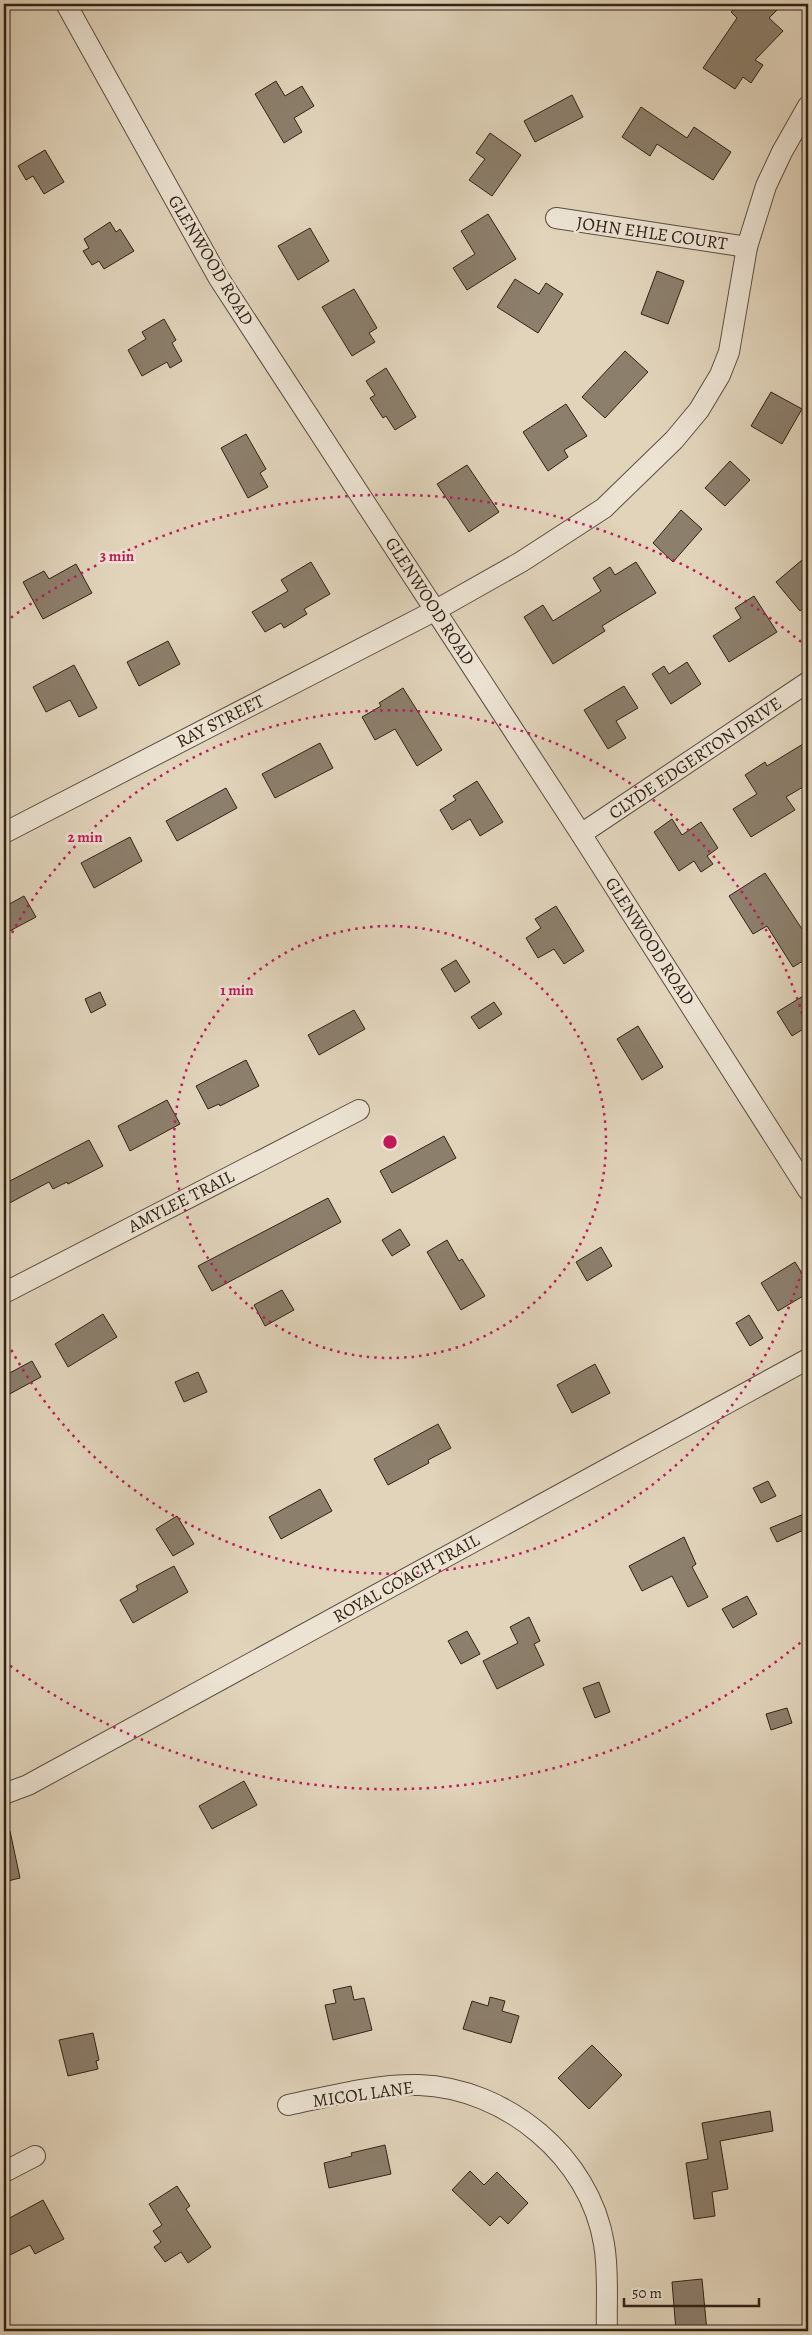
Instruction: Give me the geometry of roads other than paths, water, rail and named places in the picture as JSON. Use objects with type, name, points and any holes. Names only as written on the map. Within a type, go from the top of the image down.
[{"type":"street","name":"GLENWOOD ROAD","points":[[66,4],[218,277],[581,834],[808,1190]]},
{"type":"street","name":"RAY STREET","points":[[4,833],[436,610],[521,562],[604,508],[674,440],[699,410],[720,375],[729,352],[748,247],[766,186],[782,152],[808,106]]},
{"type":"street","name":"JOHN EHLE COURT","points":[[556,218],[748,247]]},
{"type":"street","name":"CLYDE EDGERTON DRIVE","points":[[581,834],[808,682]]},
{"type":"street","name":"AMYLEE TRAIL","points":[[4,1293],[359,1110]]},
{"type":"street","name":"ROYAL COACH TRAIL","points":[[4,1794],[28,1784],[808,1359]]},
{"type":"street","name":"MICOL LANE","points":[[288,2105],[370,2089],[419,2085],[467,2093],[498,2105],[526,2122],[551,2144],[572,2170],[589,2198],[598,2221],[604,2245],[607,2331]]},
{"type":"street","points":[[4,2172],[35,2156]]}]
